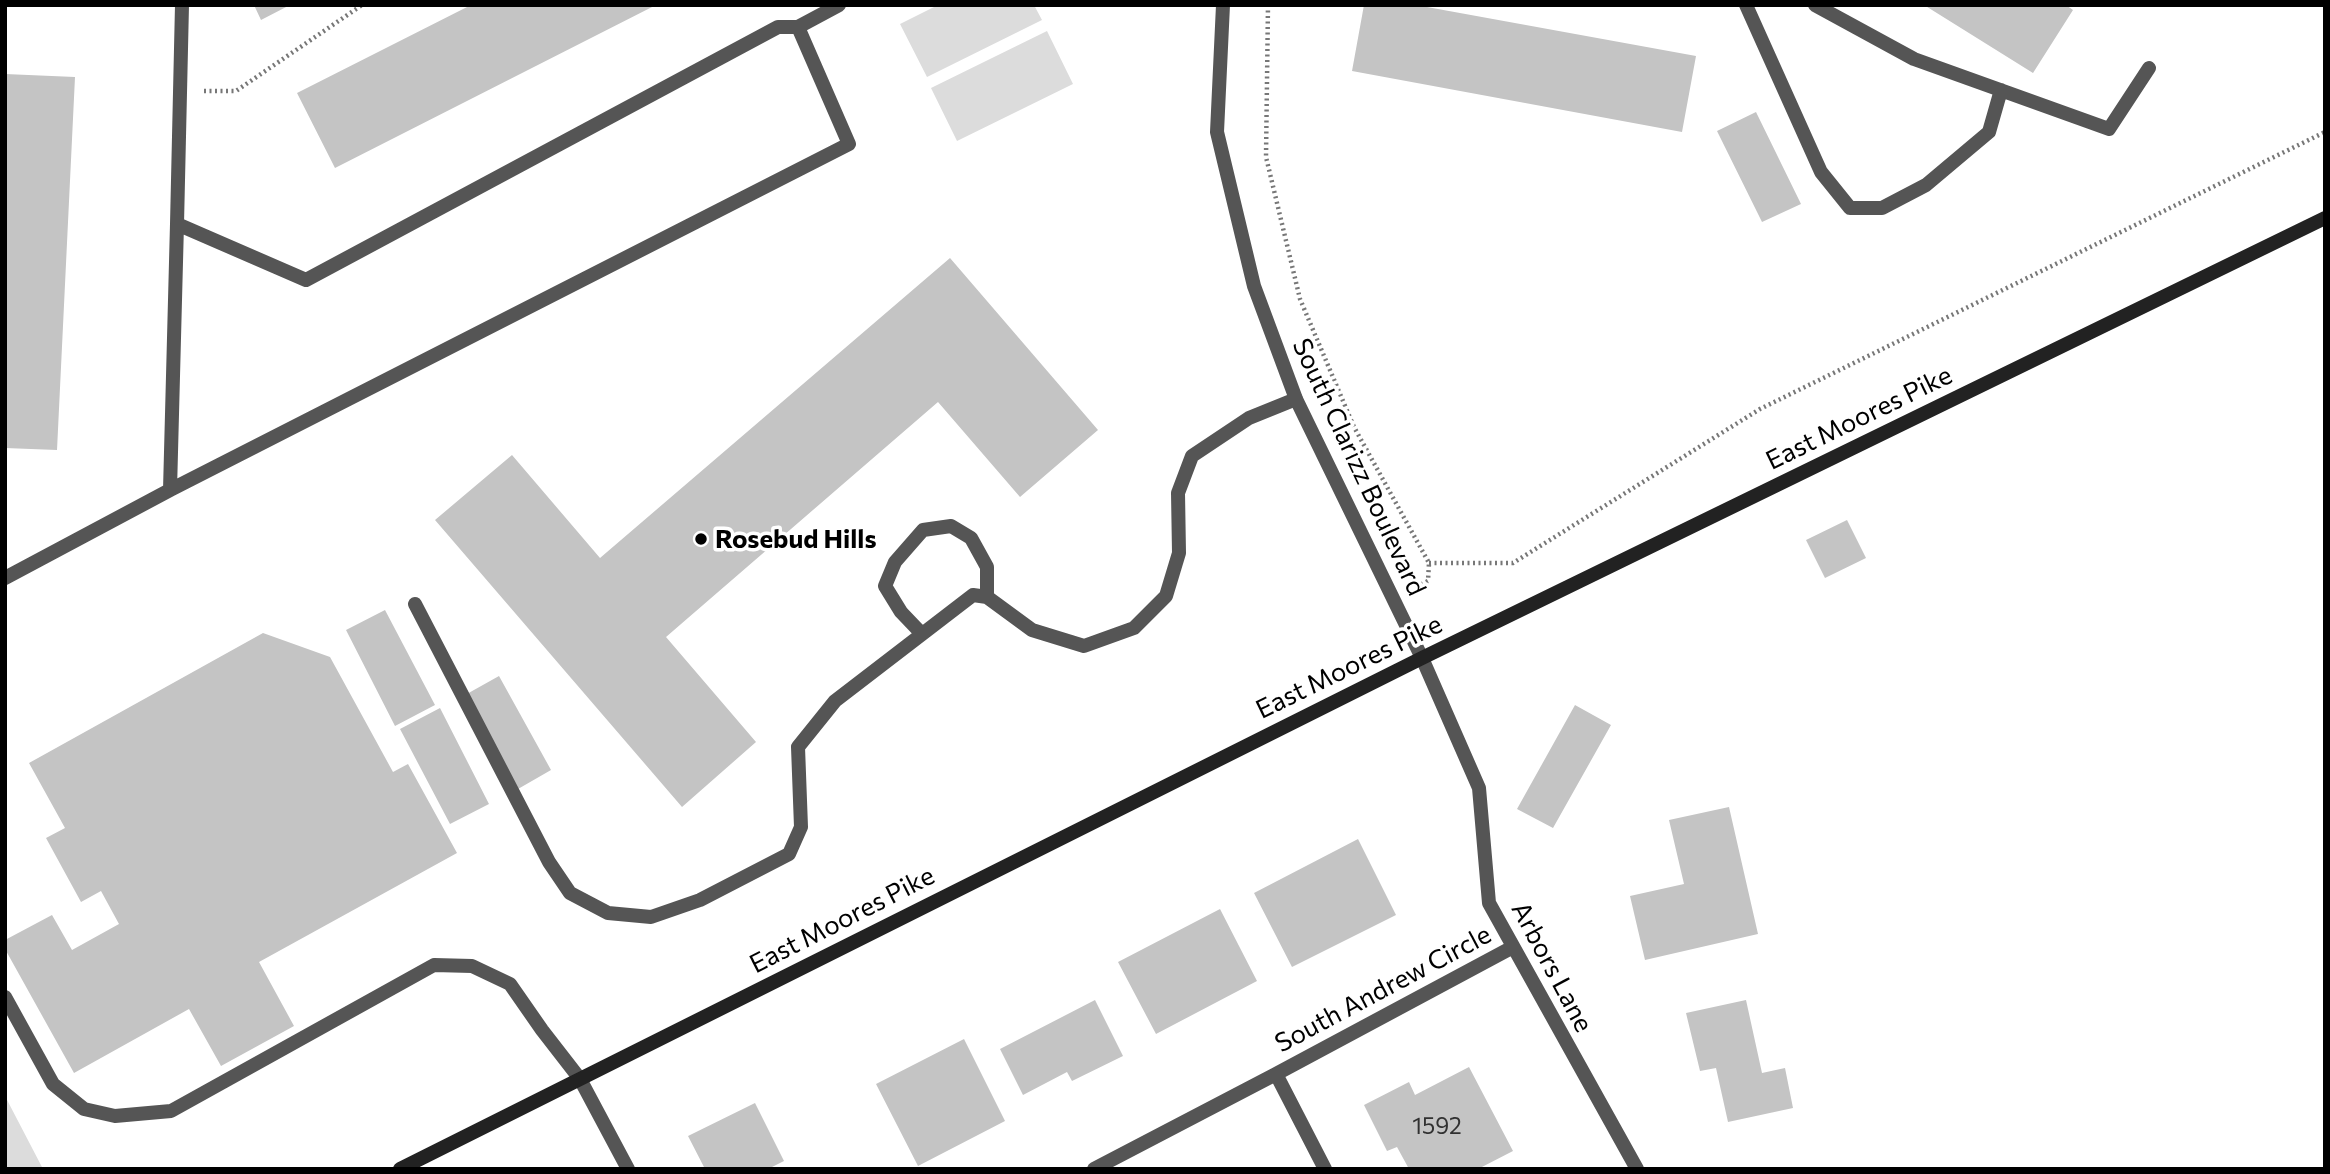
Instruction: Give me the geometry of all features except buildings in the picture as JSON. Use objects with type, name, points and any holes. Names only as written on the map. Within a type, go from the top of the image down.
[{"type":"main road","name":"East Moores Pike","points":[[400,1169],[1422,658],[2325,218]]},
{"type":"street","points":[[170,490],[182,5]]},
{"type":"street","points":[[177,224],[306,280],[778,27],[798,27],[839,5]]},
{"type":"street","name":"South Clarizz Boulevard","points":[[1223,5],[1217,132],[1254,286],[1296,399],[1422,658]]},
{"type":"street","points":[[1746,5],[1821,172],[1850,208],[1882,208],[1926,184],[1989,132],[2001,90]]},
{"type":"street","points":[[1815,5],[1914,59],[2109,129],[2149,68]]},
{"type":"street","points":[[5,578],[170,490],[849,144],[798,27]]},
{"type":"street","points":[[415,604],[549,862],[570,893],[608,913],[651,917],[700,900],[789,854],[801,827],[799,747],[835,701],[973,595],[987,597],[1032,630],[1084,646],[1133,628],[1166,596],[1180,553],[1178,493],[1192,456],[1249,418],[1296,399]]},
{"type":"street","points":[[922,635],[901,612],[885,586],[895,562],[923,530],[950,526],[971,538],[987,567],[987,597]]},
{"type":"street","name":"Arbors Lane","points":[[1422,658],[1479,788],[1489,903],[1637,1169]]},
{"type":"street","name":"South Andrew Circle","points":[[1094,1169],[1513,947]]},
{"type":"street","points":[[5,997],[53,1084],[84,1110],[115,1116],[171,1111],[433,965],[472,966],[510,984],[580,1079],[628,1169]]},
{"type":"street","name":"South Andrew Circle","points":[[1276,1074],[1325,1169]]},
{"type":"path","points":[[180,92],[236,91],[362,5]]},
{"type":"path","points":[[1268,5],[1266,157],[1300,299],[1354,427],[1429,563],[1513,562],[1760,409],[2325,132]]},
{"type":"shaded area","points":[[938,5],[1034,5],[1042,20],[927,77],[900,24]]},
{"type":"shaded area","points":[[1047,31],[1073,84],[957,141],[931,88]]},
{"type":"shaded area","points":[[5,1096],[43,1169],[5,1169]]},
{"type":"place","name":"Rosebud Hills","points":[[701,539]]}]
